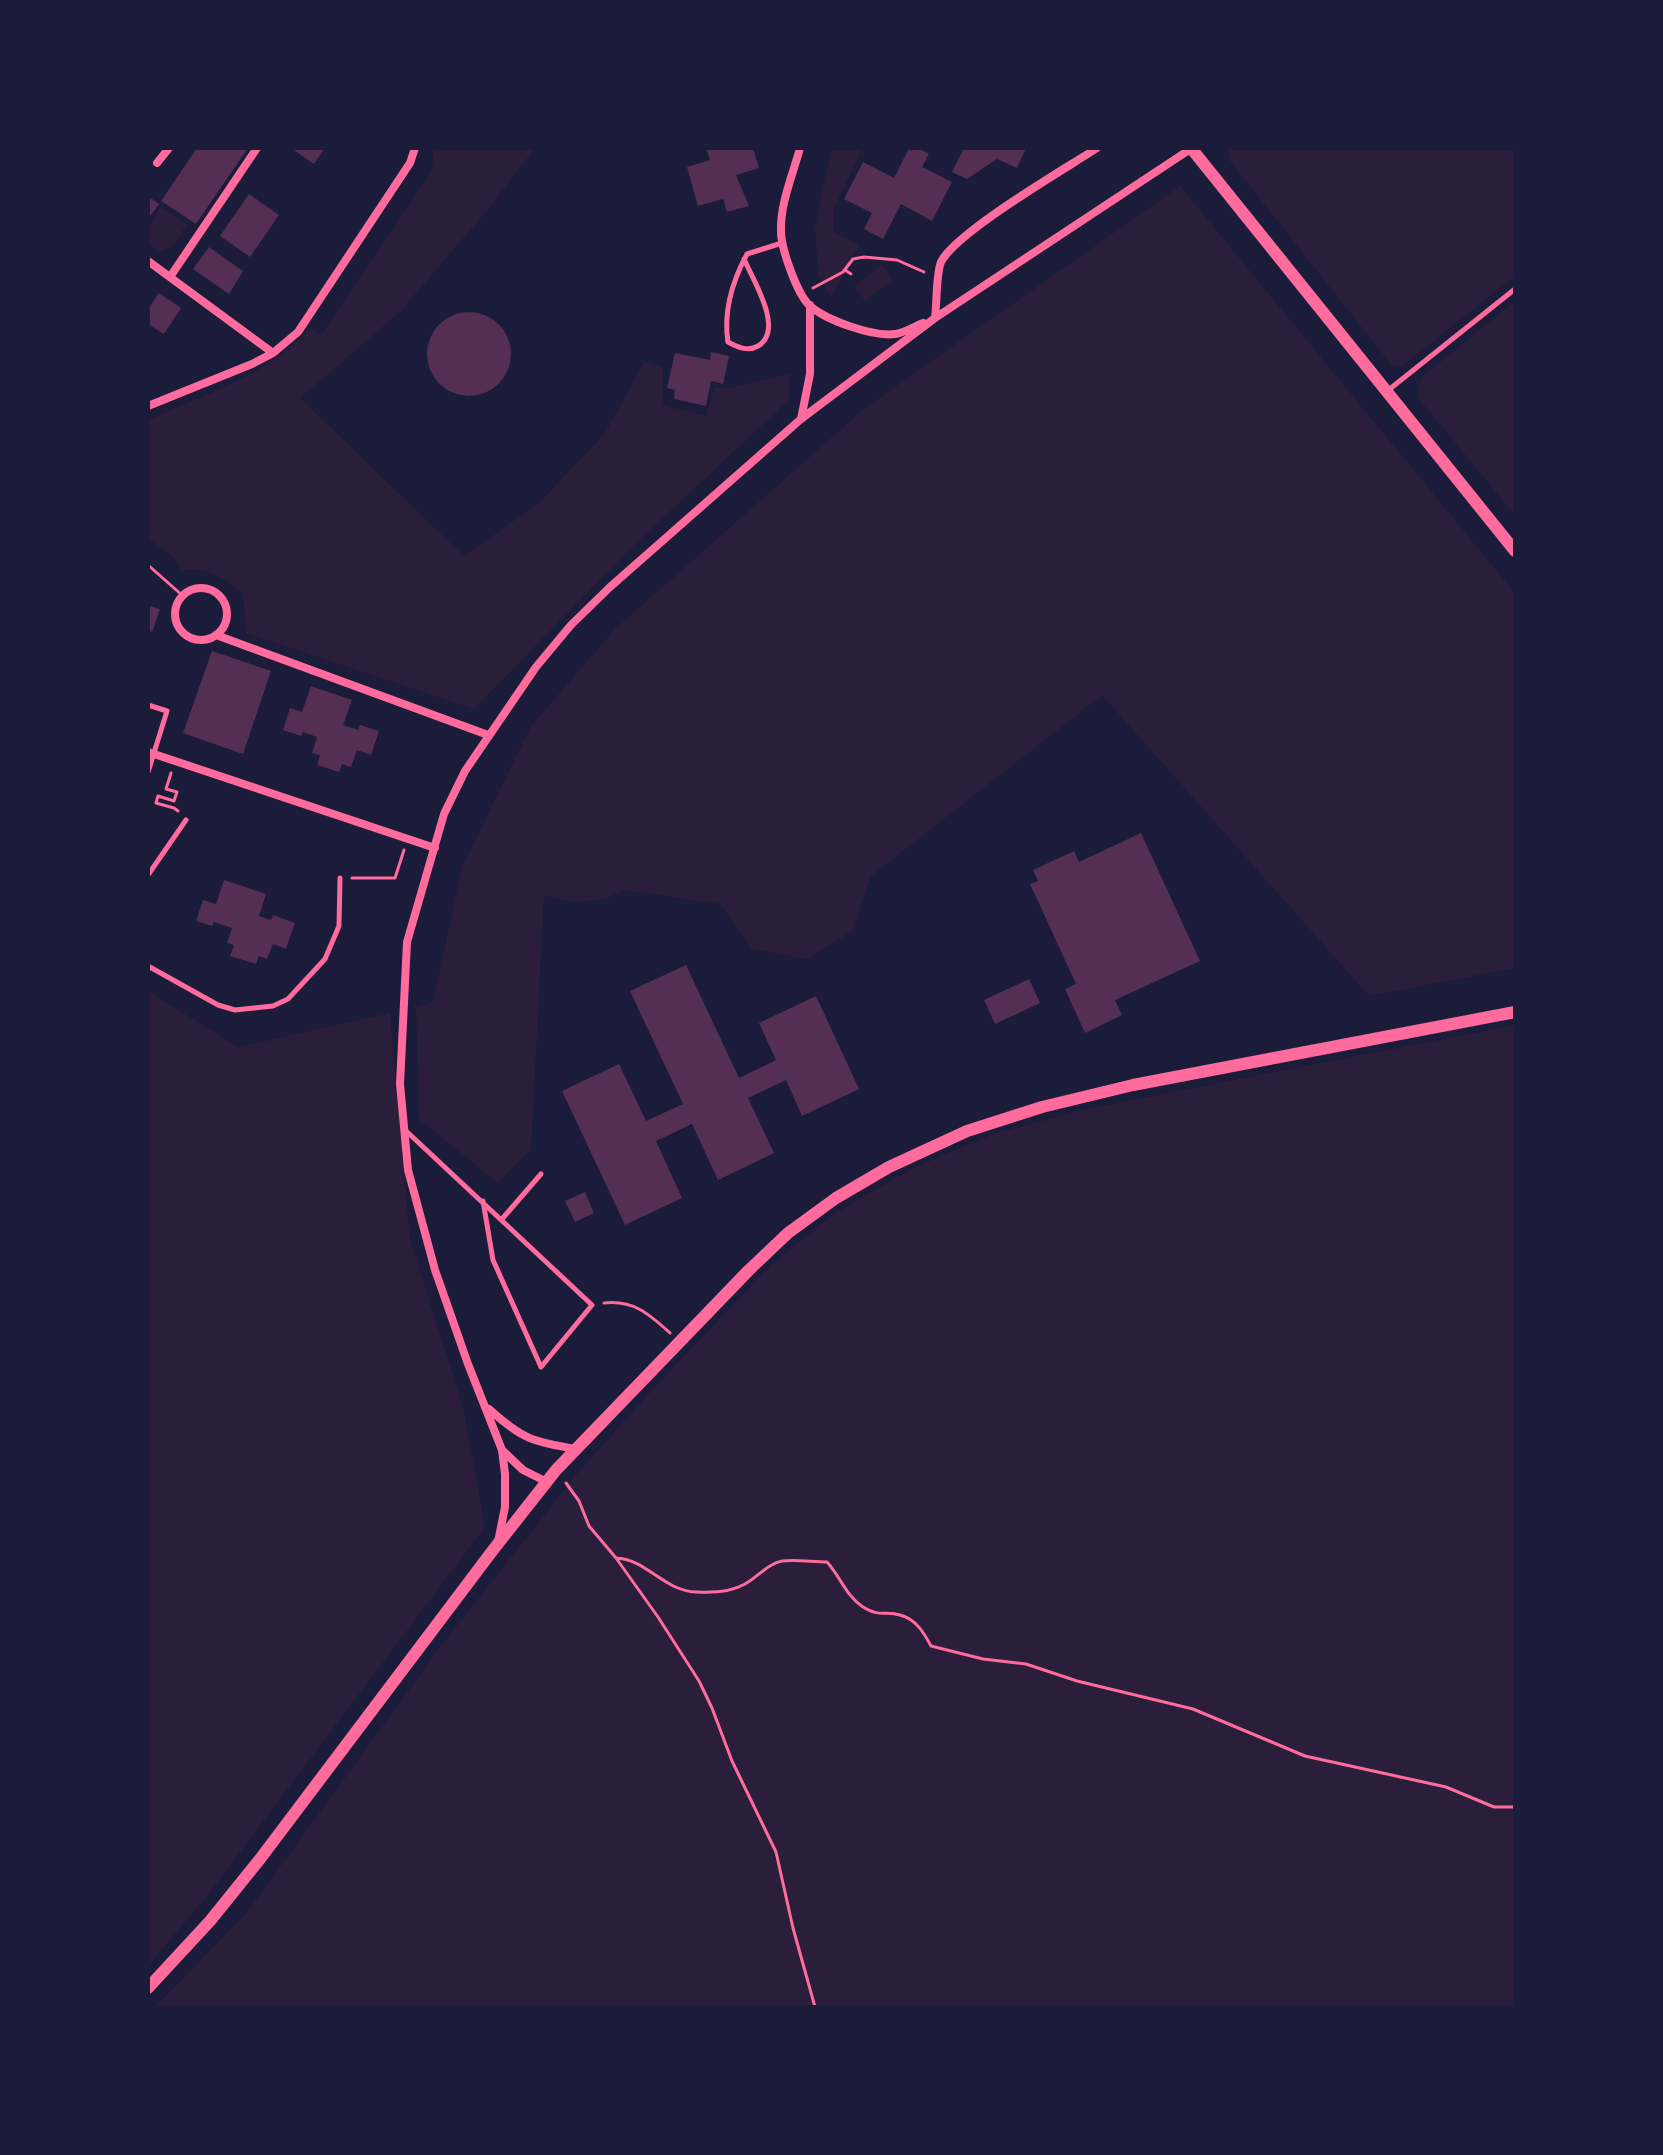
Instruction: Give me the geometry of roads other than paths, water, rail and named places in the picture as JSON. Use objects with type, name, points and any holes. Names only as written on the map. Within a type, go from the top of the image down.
[{"type":"street","points":[[157,163],[169,148]]},
{"type":"street","points":[[170,277],[257,148]]},
{"type":"street","points":[[148,406],[252,364],[273,353],[298,332],[410,163],[415,148]]},
{"type":"street","points":[[800,148],[780,230],[802,294],[810,305],[842,323],[872,332],[896,334],[935,318]]},
{"type":"street","points":[[935,318],[940,263],[956,243],[1097,148]]},
{"type":"street","points":[[498,1543],[505,1507],[502,1450],[435,1270],[408,1170],[400,1084],[404,959],[444,814],[465,771],[536,667],[571,625],[801,419],[935,318],[1192,148],[1515,551]]},
{"type":"street","points":[[148,261],[273,353]]},
{"type":"street","points":[[801,419],[810,374],[810,305]]},
{"type":"street","points":[[216,635],[227,620],[224,601],[218,594],[200,588],[183,596],[175,613],[177,623],[182,631],[198,640],[216,635],[488,735]]},
{"type":"street","points":[[151,753],[435,848]]},
{"type":"street","points":[[148,1988],[230,1896],[556,1470],[788,1233],[836,1198],[889,1167],[967,1131],[1042,1107],[1133,1085],[1515,1012]]},
{"type":"street","points":[[485,1406],[513,1431],[541,1443],[576,1449]]},
{"type":"street","points":[[502,1450],[523,1470],[547,1482]]},
{"type":"lane","points":[[744,259],[769,316],[770,328],[766,339],[755,348],[740,348],[728,342],[725,320],[736,273],[744,259],[747,254],[783,243]]},
{"type":"lane","points":[[1386,393],[1515,289]]},
{"type":"lane","points":[[148,705],[167,711],[151,753],[148,772]]},
{"type":"lane","points":[[148,875],[186,820]]},
{"type":"lane","points":[[148,966],[218,1005],[235,1010],[273,1006],[288,999],[325,959],[335,942],[339,926],[340,878]]},
{"type":"lane","points":[[404,1128],[483,1201],[592,1305],[541,1367],[493,1260],[483,1201]]},
{"type":"lane","points":[[502,1219],[541,1174]]}]
